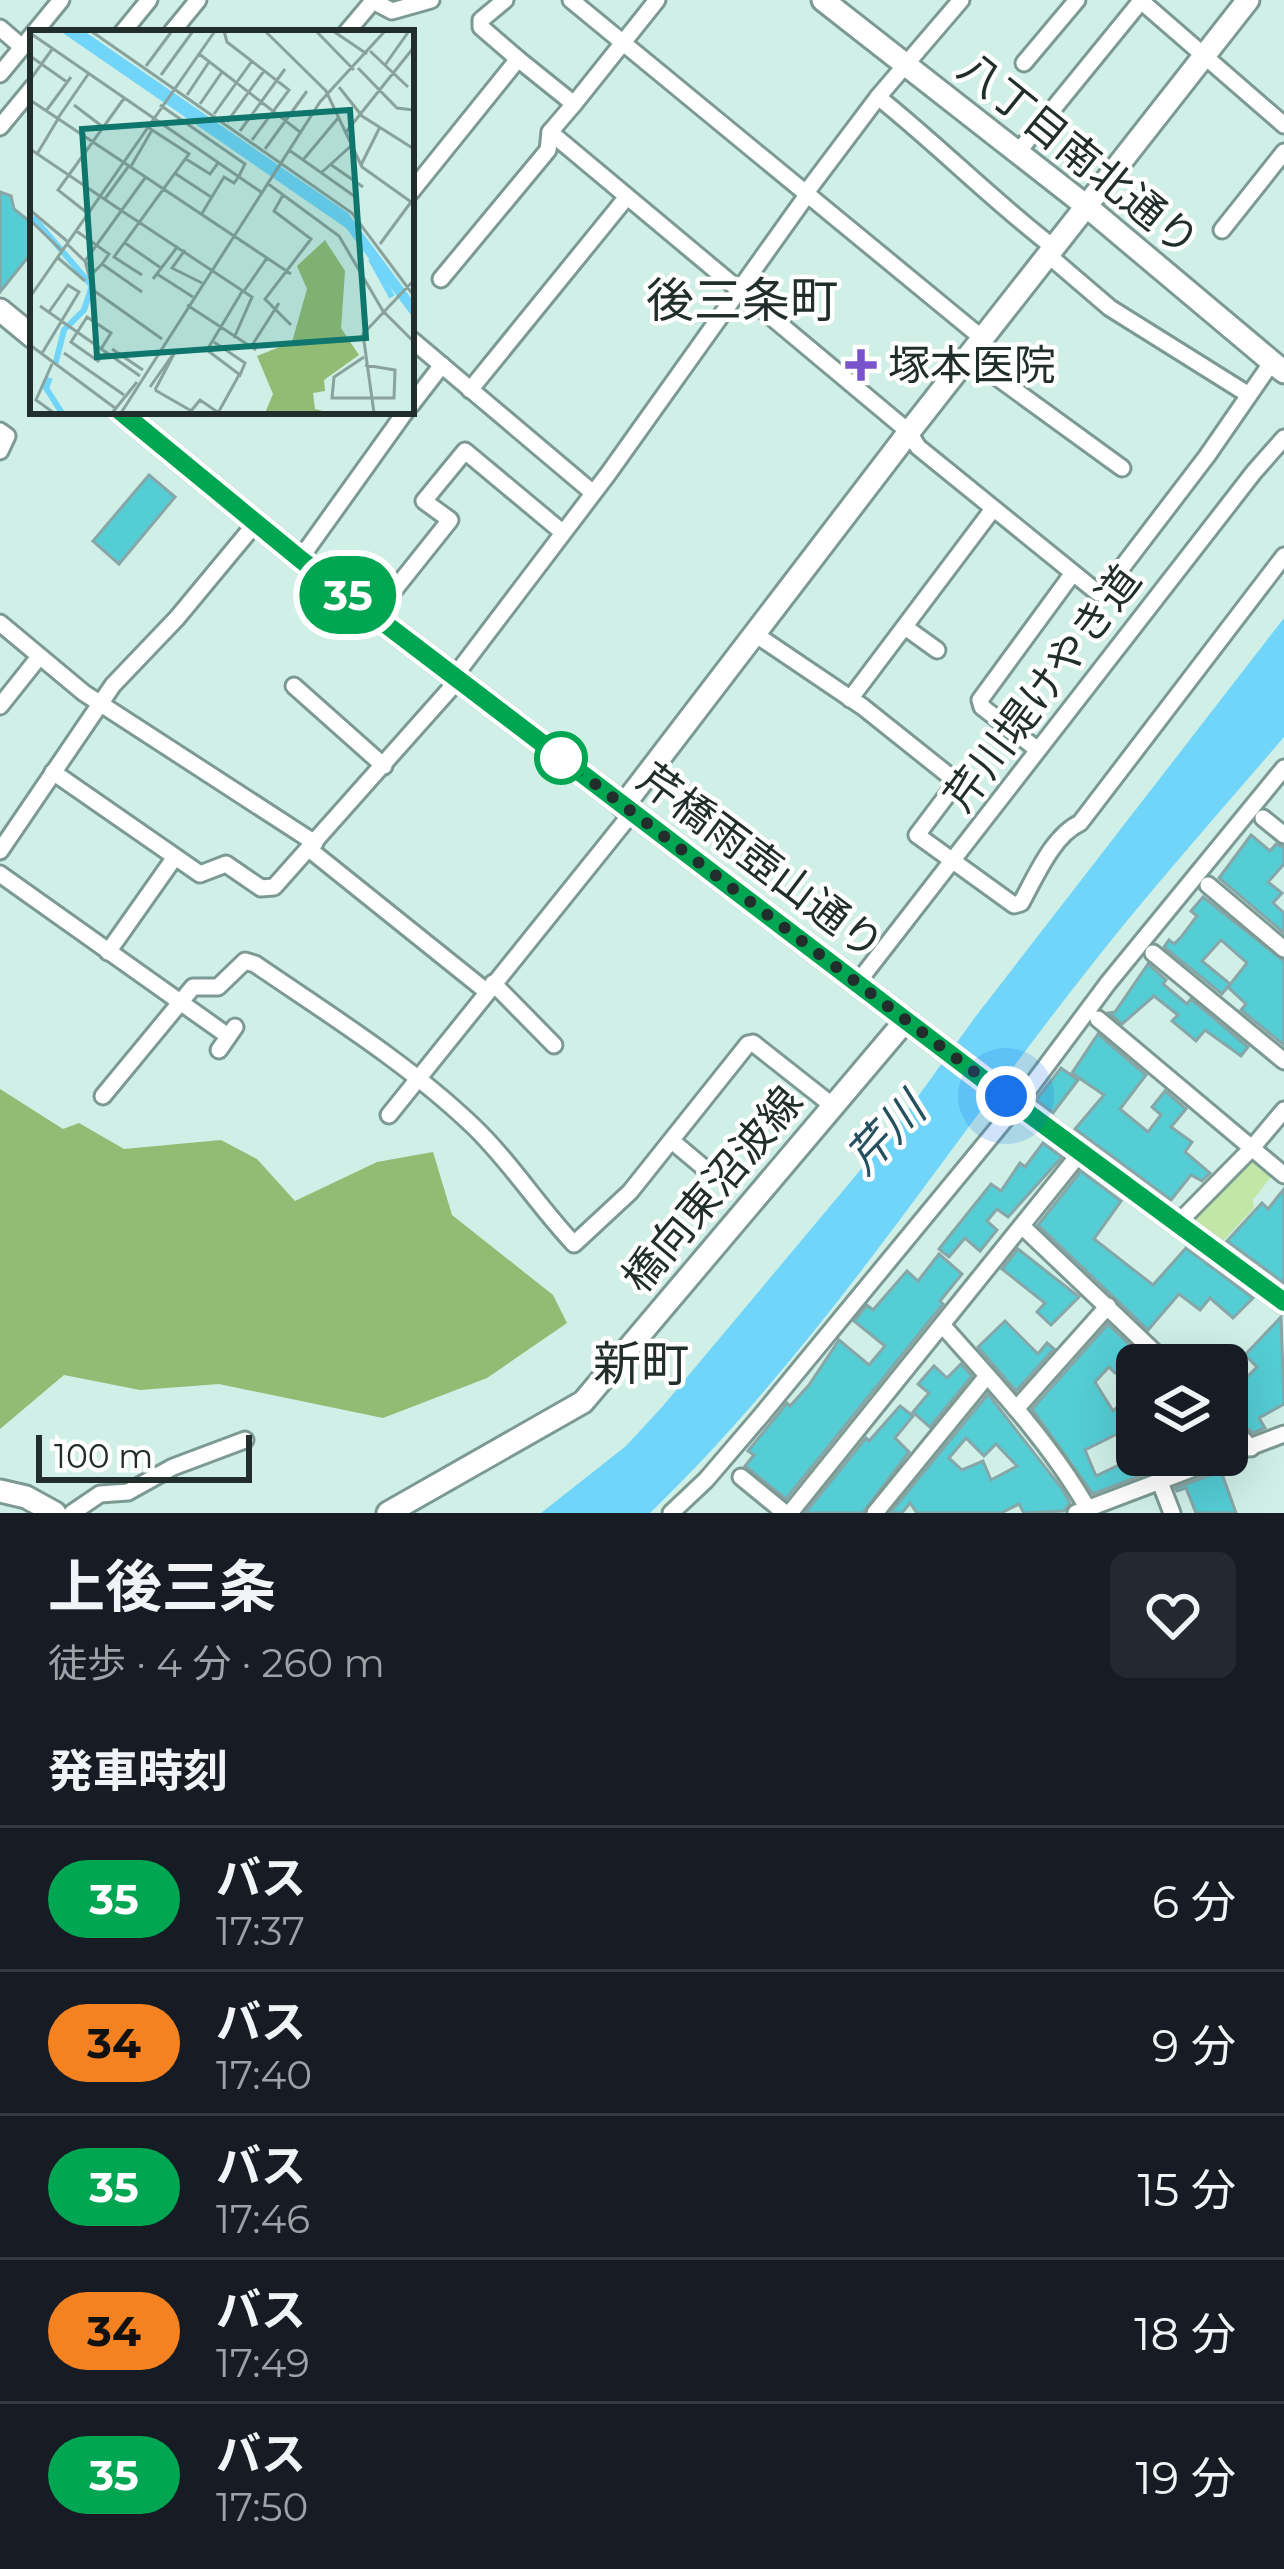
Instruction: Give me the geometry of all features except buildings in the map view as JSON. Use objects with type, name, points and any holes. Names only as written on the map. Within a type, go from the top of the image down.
[{"type":"main road","name":"八丁目南北通り","points":[[823,0],[1085,206],[1278,367]]},
{"type":"main road","points":[[623,806],[1248,0]]},
{"type":"main road","points":[[0,310],[30,335]]},
{"type":"main road","name":"芹橋雨壺山通り","points":[[124,414],[300,559],[1284,1302]]},
{"type":"main road","name":"橋向東沼波線","points":[[388,1513],[583,1402],[907,1020]]},
{"type":"main road","points":[[0,1491],[55,1513]]},
{"type":"street","points":[[39,30],[61,0]]},
{"type":"street","points":[[124,30],[149,0]]},
{"type":"street","points":[[173,30],[198,0]]},
{"type":"street","points":[[349,30],[373,1],[392,11],[431,0]]},
{"type":"street","points":[[505,0],[481,20],[481,27],[574,104]]},
{"type":"street","points":[[571,0],[806,195],[975,347],[1122,469]]},
{"type":"street","points":[[441,279],[548,150],[550,132],[657,0]]},
{"type":"street","points":[[53,772],[200,874],[226,864],[267,890],[274,887],[459,680],[460,670],[741,292],[878,97],[961,0]]},
{"type":"street","points":[[1024,63],[1077,0]]},
{"type":"street","points":[[1018,152],[1141,0],[1284,124]]},
{"type":"street","points":[[0,28],[30,33]]},
{"type":"street","points":[[0,74],[30,41]]},
{"type":"street","points":[[414,188],[518,59]]},
{"type":"street","points":[[0,128],[30,91]]},
{"type":"street","points":[[878,97],[931,139],[1110,308],[1249,394]]},
{"type":"street","points":[[550,132],[909,432],[917,447],[1098,593],[1207,456],[1249,394],[1278,367]]},
{"type":"street","points":[[1222,230],[1284,152]]},
{"type":"street","points":[[470,390],[626,198]]},
{"type":"street","points":[[414,342],[592,492]]},
{"type":"street","points":[[414,401],[442,365]]},
{"type":"street","points":[[300,559],[405,414]]},
{"type":"street","points":[[0,430],[7,443],[0,451]]},
{"type":"street","name":"芹川堤けやき道","points":[[858,982],[1284,438]]},
{"type":"street","points":[[374,614],[450,520],[424,501],[465,451],[561,531]]},
{"type":"street","points":[[850,699],[993,509]]},
{"type":"street","points":[[0,851],[101,702],[255,524]]},
{"type":"street","points":[[755,634],[850,699],[957,782],[917,835],[1014,905],[1021,903],[1071,826],[1080,823],[1284,556]]},
{"type":"street","points":[[1038,750],[982,707],[980,700],[1073,573]]},
{"type":"street","points":[[0,623],[101,702],[312,846],[490,987],[554,1045]]},
{"type":"street","points":[[905,627],[937,650]]},
{"type":"street","points":[[0,706],[39,657]]},
{"type":"street","points":[[294,686],[384,766]]},
{"type":"street","points":[[671,1513],[748,1432],[1284,768]]},
{"type":"street","points":[[389,1115],[627,820],[623,806]]},
{"type":"street","points":[[1263,818],[1284,835]]},
{"type":"street","points":[[108,952],[175,857]]},
{"type":"street","points":[[0,874],[228,1037]]},
{"type":"street","points":[[1208,885],[1284,949]]},
{"type":"street","points":[[1153,953],[1284,1061]]},
{"type":"street","points":[[103,1096],[193,987],[218,987],[245,961],[255,964],[417,1079],[470,1123],[574,1244],[630,1192],[748,1044],[753,1043],[833,1106]]},
{"type":"street","points":[[1098,1019],[1284,1175]]},
{"type":"street","points":[[1178,1222],[1284,1110]]},
{"type":"street","points":[[672,1141],[710,1172]]},
{"type":"street","points":[[741,1478],[788,1513],[1081,1152]]},
{"type":"street","points":[[1023,1227],[1147,1344]]},
{"type":"street","points":[[1016,1409],[1108,1306]]},
{"type":"street","points":[[943,1325],[1070,1478],[1082,1511],[1284,1434]]},
{"type":"street","points":[[875,1513],[987,1376]]},
{"type":"street","points":[[73,1513],[100,1494],[128,1492],[173,1467],[244,1440]]},
{"type":"street","points":[[1248,1445],[1251,1448]]},
{"type":"street","points":[[1160,1482],[1172,1513]]},
{"type":"green space","points":[[0,1089],[63,1129],[79,1123],[124,1149],[221,1140],[257,1159],[295,1201],[377,1162],[433,1152],[452,1215],[553,1295],[567,1323],[487,1378],[383,1418],[219,1384],[140,1390],[64,1375],[0,1429]]},
{"type":"green space","points":[[1247,1159],[1274,1173],[1253,1200],[1254,1208],[1223,1241],[1190,1217]]},
{"type":"water","points":[[1284,618],[1284,737],[1090,967],[770,1385],[650,1513],[541,1513],[626,1446],[662,1407],[893,1131],[976,1016]]},
{"type":"bus line","name":"35","points":[[124,414],[300,559],[1017,1105],[1284,1302]]},
{"type":"place","name":"塚本医院","points":[[861,365]]},
{"type":"district","name":"後三条町","points":[[742,300]]},
{"type":"district","name":"新町","points":[[641,1364]]},
{"type":"route","points":[[561,758],[1006,1096]]},
{"type":"water label","name":"芹川","points":[[885,1133]]}]
